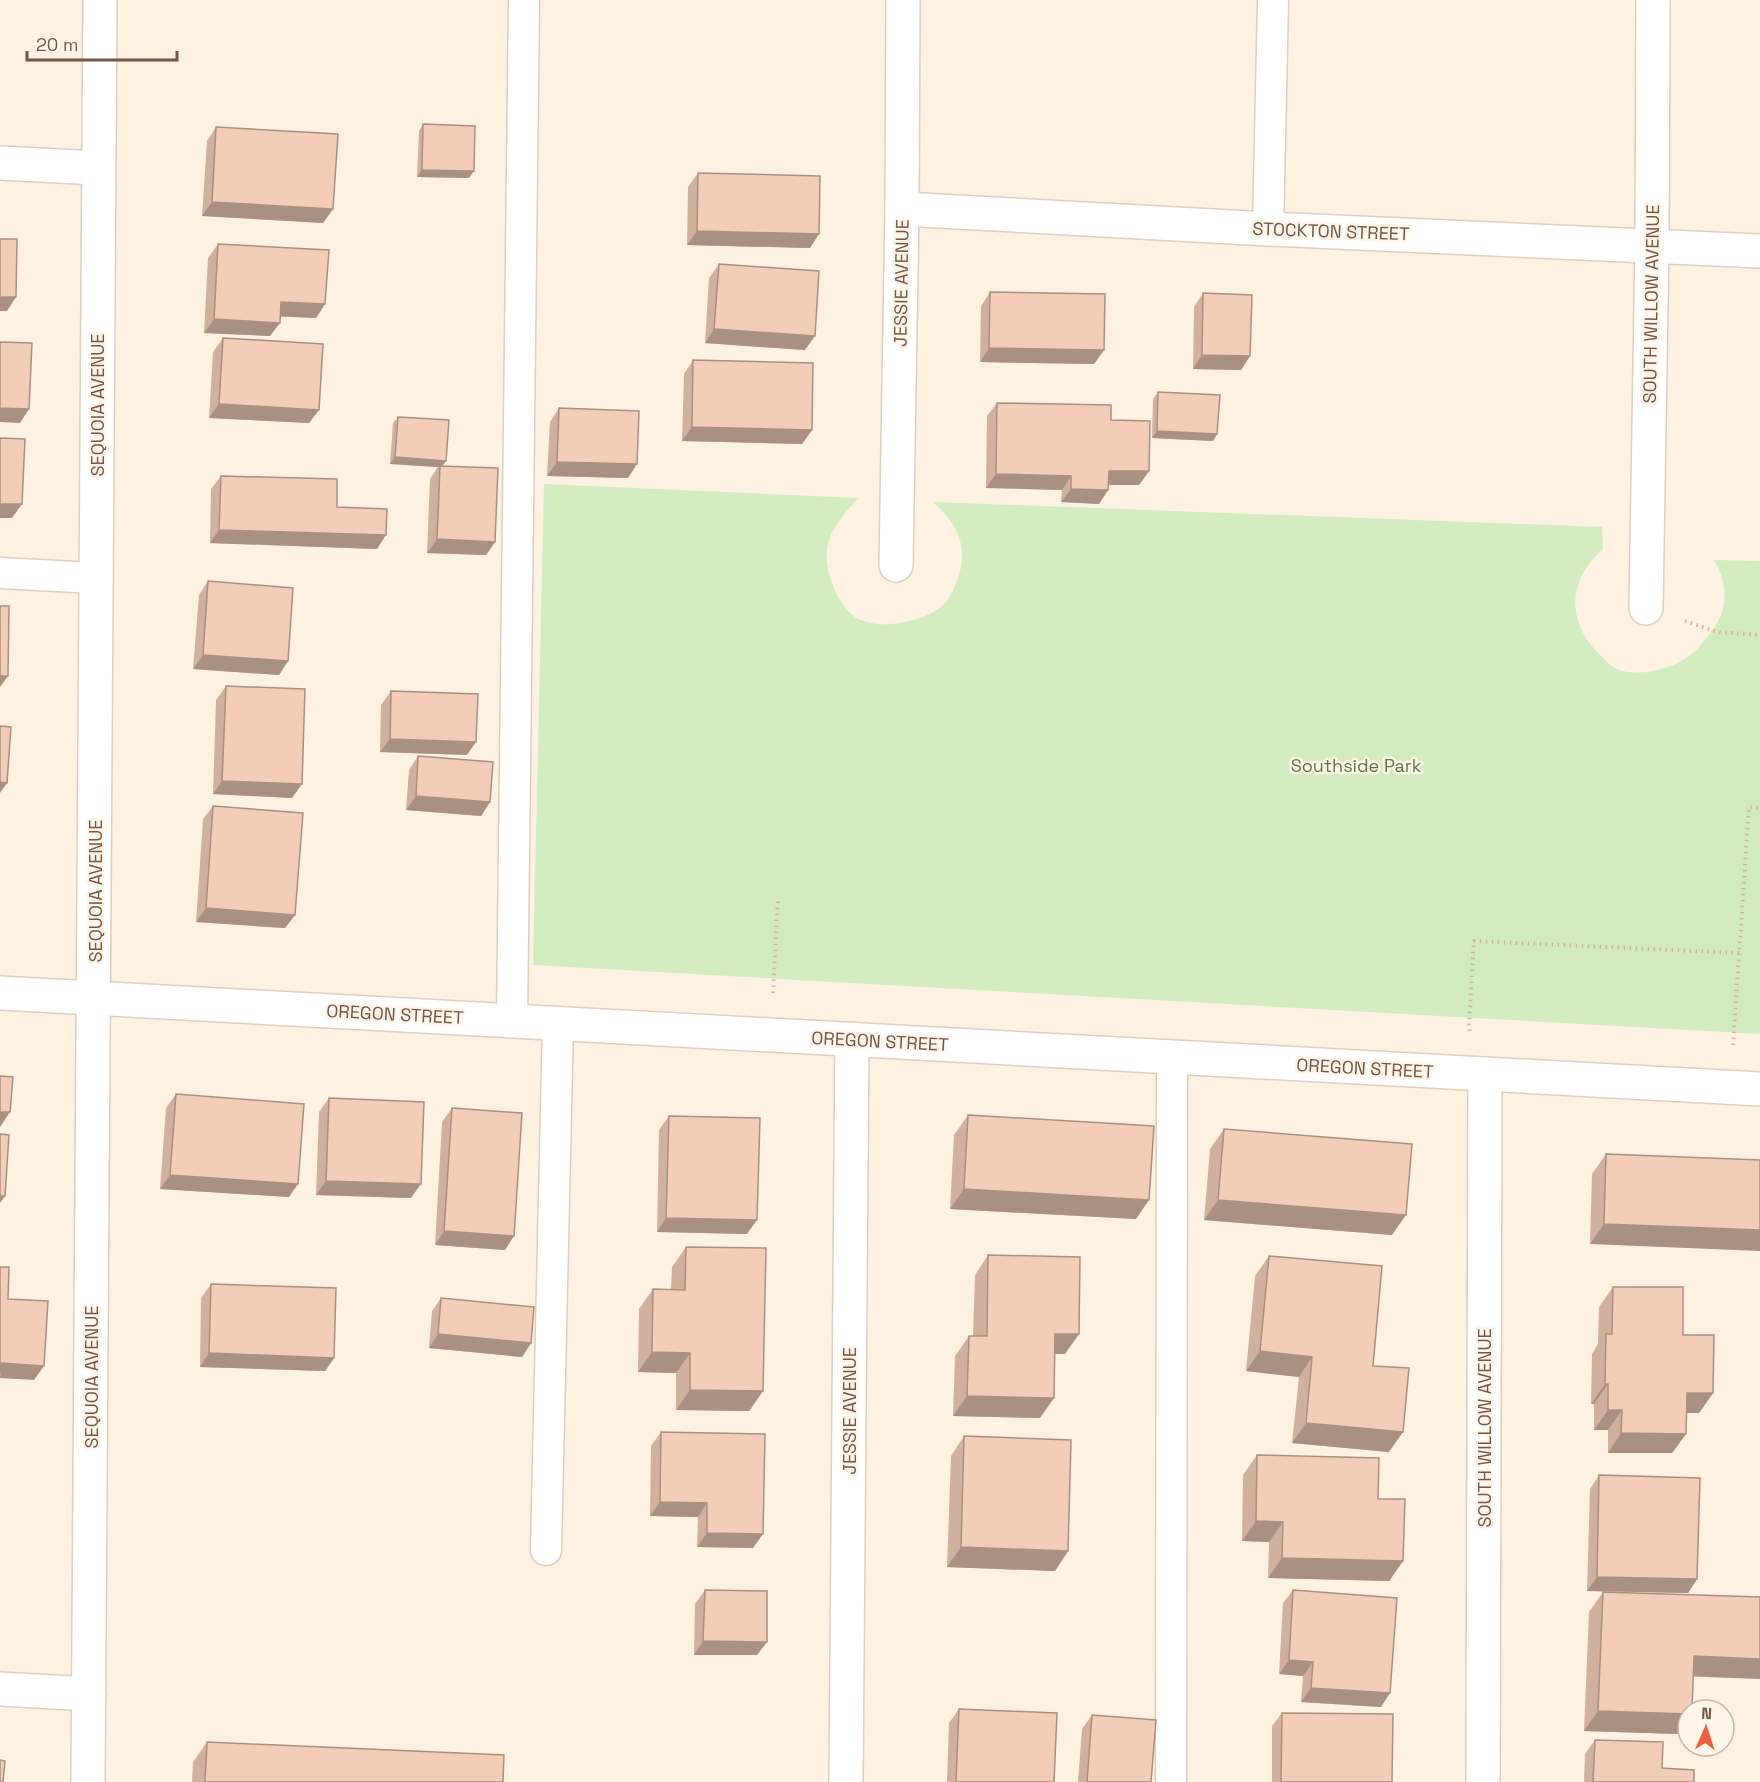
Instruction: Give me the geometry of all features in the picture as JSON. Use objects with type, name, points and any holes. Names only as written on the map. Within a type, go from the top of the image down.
[{"type":"street","name":"SEQUOIA AVENUE","points":[[88,1782],[100,0]]},
{"type":"street","name":"JESSIE AVENUE","points":[[896,565],[903,0]]},
{"type":"street","name":"SOUTH WILLOW AVENUE","points":[[1647,608],[1653,0]]},
{"type":"street","points":[[0,163],[98,168]]},
{"type":"street","name":"STOCKTON STREET","points":[[902,208],[1269,229],[1652,244],[1760,251]]},
{"type":"street","name":"OREGON STREET","points":[[0,993],[1745,1089]]},
{"type":"street","name":"JESSIE AVENUE","points":[[846,1782],[852,1039]]},
{"type":"street","name":"SOUTH WILLOW AVENUE","points":[[1483,1782],[1485,1074]]},
{"type":"street","points":[[0,1689],[89,1694]]},
{"type":"lane","points":[[512,1021],[524,0]]},
{"type":"lane","points":[[1269,229],[1273,0]]},
{"type":"lane","points":[[0,573],[95,578]]},
{"type":"lane","points":[[546,1550],[558,1023]]},
{"type":"lane","points":[[1171,1782],[1172,1057]]},
{"type":"path","points":[[1647,608],[1717,632],[1760,635]]},
{"type":"path","points":[[1745,1089],[1739,953],[1749,807],[1760,808]]},
{"type":"path","points":[[770,1035],[778,898]]},
{"type":"path","points":[[1485,1074],[1468,1025],[1474,941],[1739,953]]},
{"type":"green space","name":"Southside Park","points":[[544,484],[858,498],[841,518],[830,537],[826,557],[832,583],[841,602],[855,617],[876,624],[902,623],[927,615],[945,603],[953,591],[962,560],[960,539],[950,520],[933,502],[1602,527],[1603,549],[1583,573],[1575,600],[1576,614],[1580,627],[1588,640],[1608,663],[1619,670],[1638,673],[1658,670],[1685,659],[1699,647],[1714,628],[1724,603],[1724,585],[1714,560],[1760,561],[1760,1034],[533,965]]},
{"type":"building","points":[[423,124],[475,126],[474,171],[422,170]]},
{"type":"building","points":[[216,127],[338,134],[333,209],[212,202]]},
{"type":"building","points":[[698,173],[820,176],[819,234],[697,231]]},
{"type":"building","points":[[0,239],[17,239],[16,297],[0,297]]},
{"type":"building","points":[[218,244],[329,250],[325,304],[281,302],[280,323],[214,319]]},
{"type":"building","points":[[719,264],[819,271],[815,336],[714,329]]},
{"type":"building","points":[[990,292],[1105,294],[1104,350],[989,348]]},
{"type":"building","points":[[1203,293],[1252,295],[1250,356],[1202,355]]},
{"type":"building","points":[[223,338],[323,344],[319,410],[219,404]]},
{"type":"building","points":[[0,342],[32,343],[29,409],[0,408]]},
{"type":"building","points":[[693,360],[813,363],[812,430],[692,427]]},
{"type":"building","points":[[1158,392],[1220,395],[1217,434],[1157,431]]},
{"type":"building","points":[[997,403],[1111,405],[1111,420],[1150,421],[1149,471],[1109,471],[1108,490],[1071,489],[1071,476],[996,474]]},
{"type":"building","points":[[559,408],[639,411],[637,464],[557,462]]},
{"type":"building","points":[[398,417],[449,420],[446,461],[395,457]]},
{"type":"building","points":[[0,438],[25,439],[22,504],[0,504]]},
{"type":"building","points":[[440,466],[498,468],[495,542],[437,539]]},
{"type":"building","points":[[221,476],[337,479],[337,507],[387,509],[386,535],[219,530]]},
{"type":"building","points":[[208,581],[293,588],[288,661],[203,655]]},
{"type":"building","points":[[0,606],[9,606],[8,676],[0,676]]},
{"type":"building","points":[[226,686],[305,689],[302,784],[222,781]]},
{"type":"building","points":[[391,691],[478,694],[476,742],[390,739]]},
{"type":"building","points":[[0,726],[11,727],[7,783],[0,782]]},
{"type":"building","points":[[418,756],[493,762],[490,802],[416,796]]},
{"type":"building","points":[[213,806],[303,813],[295,915],[206,908]]},
{"type":"building","points":[[0,1076],[13,1077],[10,1112],[0,1112]]},
{"type":"building","points":[[176,1094],[304,1104],[298,1184],[170,1175]]},
{"type":"building","points":[[329,1098],[424,1102],[421,1184],[326,1181]]},
{"type":"building","points":[[452,1108],[522,1113],[514,1236],[444,1231]]},
{"type":"building","points":[[968,1115],[1154,1126],[1149,1200],[964,1189]]},
{"type":"building","points":[[669,1116],[760,1118],[757,1220],[666,1218]]},
{"type":"building","points":[[1224,1129],[1412,1144],[1406,1215],[1218,1200]]},
{"type":"building","points":[[0,1134],[9,1135],[5,1196],[0,1196]]},
{"type":"building","points":[[1606,1154],[1760,1160],[1760,1230],[1604,1224]]},
{"type":"building","points":[[686,1247],[766,1248],[763,1391],[690,1390],[690,1353],[652,1352],[653,1289],[685,1290]]},
{"type":"building","points":[[988,1255],[1080,1257],[1079,1334],[1055,1334],[1054,1398],[967,1396],[969,1336],[987,1336]]},
{"type":"building","points":[[1269,1256],[1382,1266],[1373,1366],[1409,1368],[1403,1432],[1306,1423],[1312,1357],[1260,1351]]},
{"type":"building","points":[[0,1267],[9,1267],[8,1299],[48,1301],[44,1366],[1,1363],[0,1373]]},
{"type":"building","points":[[211,1284],[336,1288],[334,1358],[209,1353]]},
{"type":"building","points":[[1613,1287],[1683,1287],[1683,1335],[1714,1335],[1713,1393],[1687,1393],[1686,1434],[1621,1433],[1622,1410],[1608,1410],[1608,1384],[1605,1384],[1606,1334],[1612,1334]]},
{"type":"building","points":[[441,1298],[534,1307],[531,1343],[438,1334]]},
{"type":"building","points":[[661,1432],[765,1434],[763,1534],[707,1533],[707,1503],[660,1502]]},
{"type":"building","points":[[964,1436],[1071,1440],[1068,1551],[961,1547]]},
{"type":"building","points":[[1257,1455],[1379,1458],[1378,1499],[1405,1499],[1403,1561],[1282,1558],[1283,1522],[1256,1521]]},
{"type":"building","points":[[1599,1475],[1700,1478],[1697,1579],[1597,1577]]},
{"type":"building","points":[[705,1590],[767,1591],[767,1642],[703,1641]]},
{"type":"building","points":[[1293,1590],[1397,1598],[1390,1693],[1311,1688],[1313,1662],[1289,1660]]},
{"type":"building","points":[[1603,1592],[1760,1597],[1760,1659],[1694,1656],[1692,1698],[1676,1698],[1676,1714],[1598,1711]]},
{"type":"building","points":[[959,1709],[1057,1713],[1054,1782],[956,1782]]},
{"type":"building","points":[[1282,1713],[1393,1714],[1392,1782],[1281,1782]]},
{"type":"building","points":[[1092,1715],[1156,1720],[1151,1782],[1087,1782]]},
{"type":"building","points":[[1595,1740],[1663,1742],[1662,1768],[1694,1770],[1694,1782],[1593,1782]]},
{"type":"building","points":[[207,1742],[504,1755],[503,1782],[205,1782]]},
{"type":"building","points":[[0,1760],[5,1761],[3,1782],[0,1782]]}]
